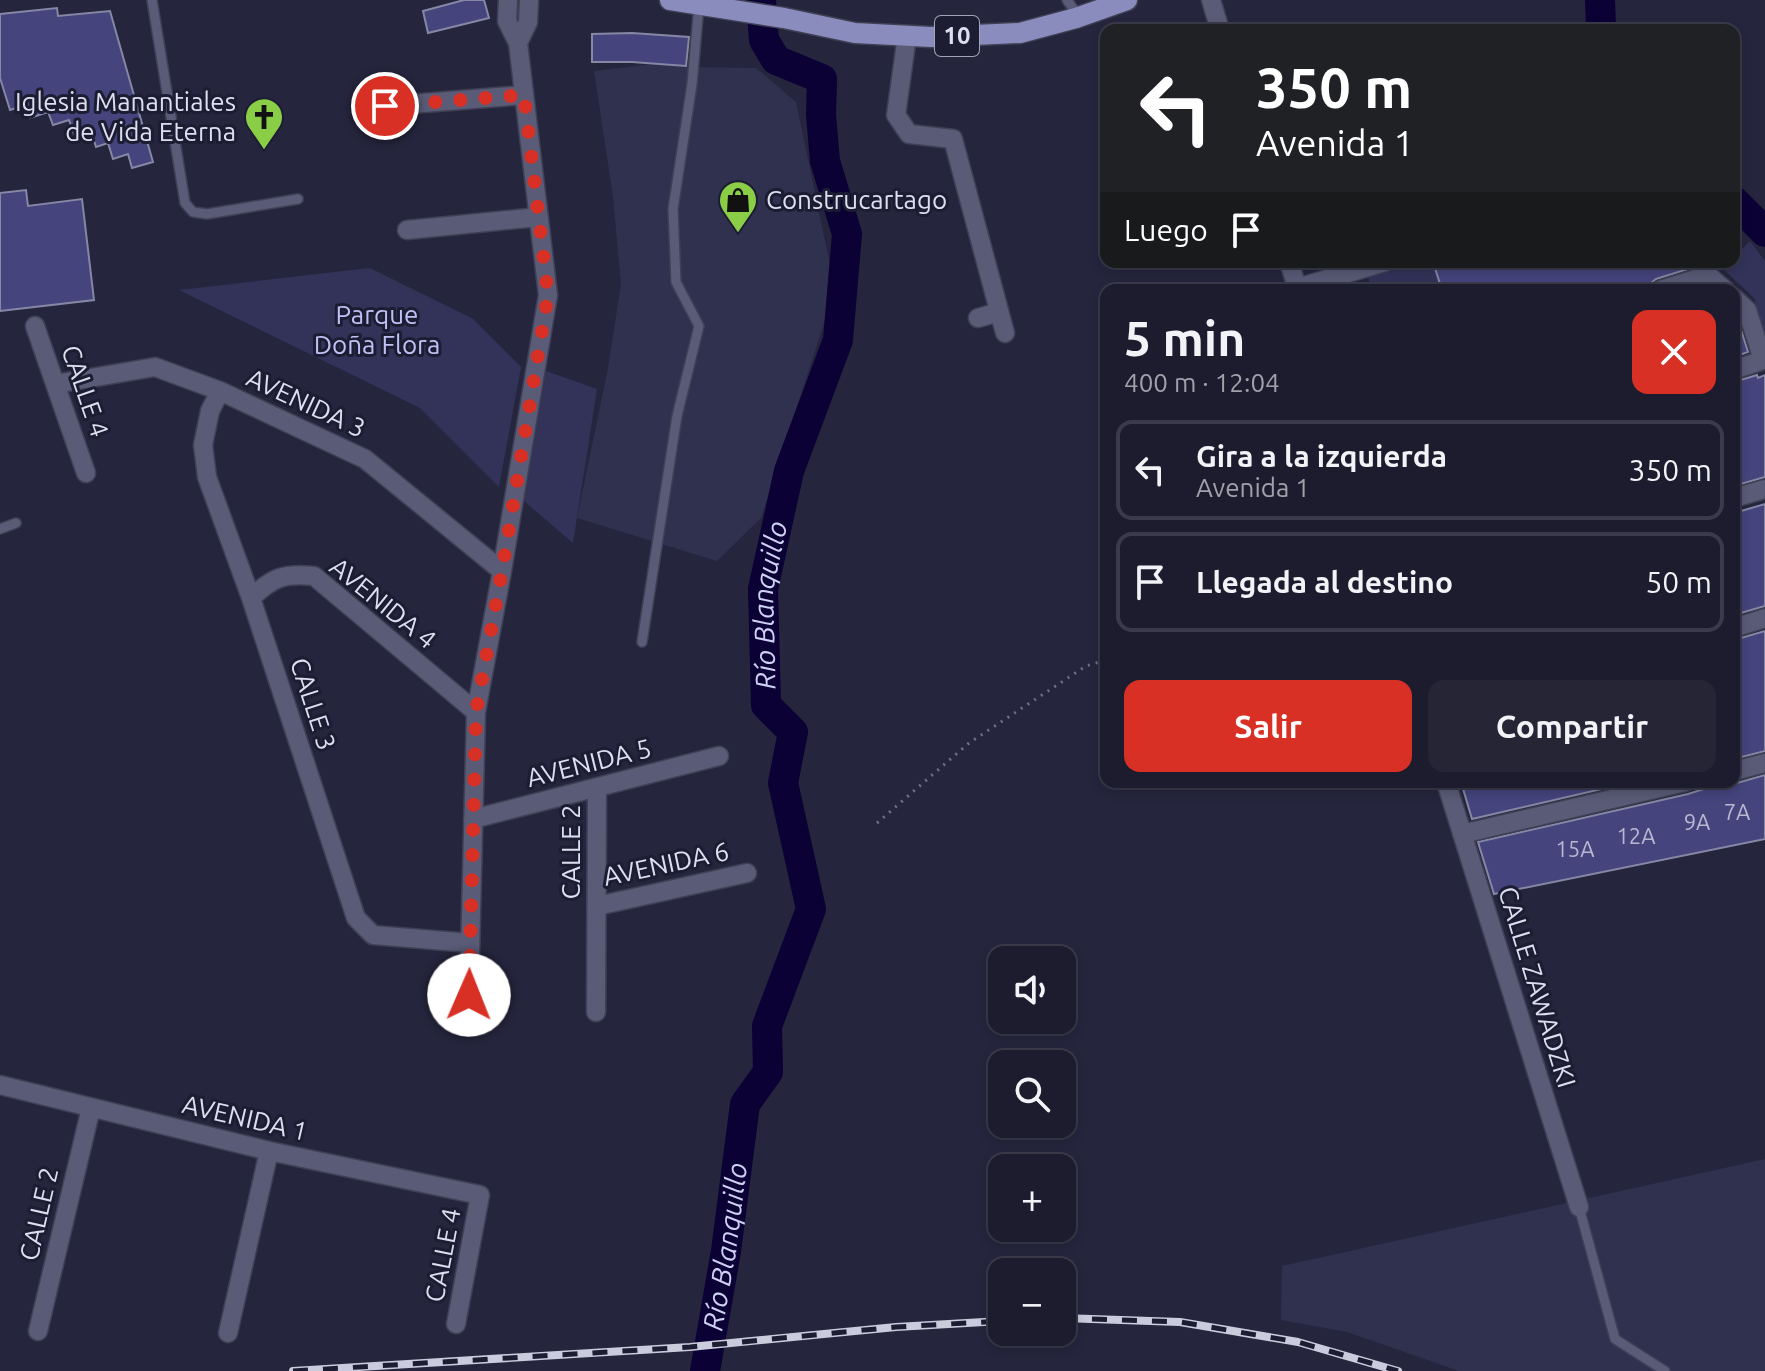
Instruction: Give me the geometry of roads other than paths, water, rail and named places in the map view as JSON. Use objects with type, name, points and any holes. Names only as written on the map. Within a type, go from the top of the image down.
[{"type":"main road","name":"10","points":[[670,0],[855,33],[907,36],[1020,33],[1073,8],[1127,0]]},
{"type":"street","points":[[469,995],[476,712],[548,295],[518,43],[507,21],[508,0]]},
{"type":"street","points":[[518,43],[528,22],[529,0]]},
{"type":"street","points":[[1211,0],[1218,24]]},
{"type":"street","points":[[907,36],[896,115],[909,134],[953,139],[1005,333]]},
{"type":"street","points":[[385,106],[524,95]]},
{"type":"street","points":[[407,230],[538,217]]},
{"type":"street","points":[[1314,284],[1366,268]]},
{"type":"street","points":[[1679,284],[1708,275],[1718,284]]},
{"type":"street","points":[[1740,304],[1747,310],[1763,360],[1740,368]]},
{"type":"street","points":[[978,318],[999,312]]},
{"type":"street","name":"CALLE 4","points":[[35,326],[86,473]]},
{"type":"street","name":"AVENIDA 3","points":[[55,384],[155,367],[220,391],[365,459],[502,571]]},
{"type":"street","name":"CALLE 3","points":[[220,391],[210,411],[203,445],[207,477],[251,598],[356,918],[373,935],[470,943]]},
{"type":"street","points":[[1740,496],[1765,489]]},
{"type":"street","name":"AVENIDA 4","points":[[251,598],[267,583],[293,574],[314,576],[476,712]]},
{"type":"street","points":[[1740,626],[1765,618]]},
{"type":"street","name":"AVENIDA 5","points":[[473,819],[719,756]]},
{"type":"street","points":[[1740,769],[1765,763]]},
{"type":"street","name":"CALLE 2","points":[[596,1012],[597,787]]},
{"type":"street","name":"CALLE ZAWADZKI","points":[[1448,788],[1579,1207]]},
{"type":"street","points":[[1462,834],[1659,788]]},
{"type":"street","name":"AVENIDA 6","points":[[597,906],[747,873]]},
{"type":"street","name":"AVENIDA 1","points":[[0,1085],[269,1151],[480,1195]]},
{"type":"street","name":"CALLE 2","points":[[38,1331],[91,1108]]},
{"type":"street","points":[[228,1333],[269,1151]]},
{"type":"street","name":"CALLE 4","points":[[456,1324],[480,1195]]},
{"type":"lane","points":[[152,0],[185,203],[193,212],[207,214],[298,199]]},
{"type":"lane","points":[[642,642],[677,416],[699,326],[676,282],[673,209],[692,84],[699,5]]},
{"type":"lane","points":[[0,529],[16,523]]},
{"type":"lane","points":[[1579,1207],[1615,1339],[1665,1371]]},
{"type":"waterway","name":"Río Blanquillo","points":[[705,1371],[726,1251],[745,1104],[768,1072],[767,1026],[811,909],[783,783],[793,732],[766,705],[763,589],[789,471],[838,340],[847,234],[825,161],[822,79],[776,60],[764,40],[761,0]]},
{"type":"waterway","points":[[1600,0],[1601,24]]},
{"type":"waterway","points":[[1740,207],[1765,232]]},
{"type":"railway","points":[[1076,1318],[1180,1322],[1298,1342],[1398,1371]]},
{"type":"railway","points":[[293,1371],[690,1347],[896,1327],[988,1322]]},
{"type":"place","name":"Iglesia Manantiales de Vida Eterna","points":[[264,151]]},
{"type":"place","name":"Construcartago","points":[[738,234]]},
{"type":"park label","name":"Parque Doña Flora","points":[[377,330]]}]
